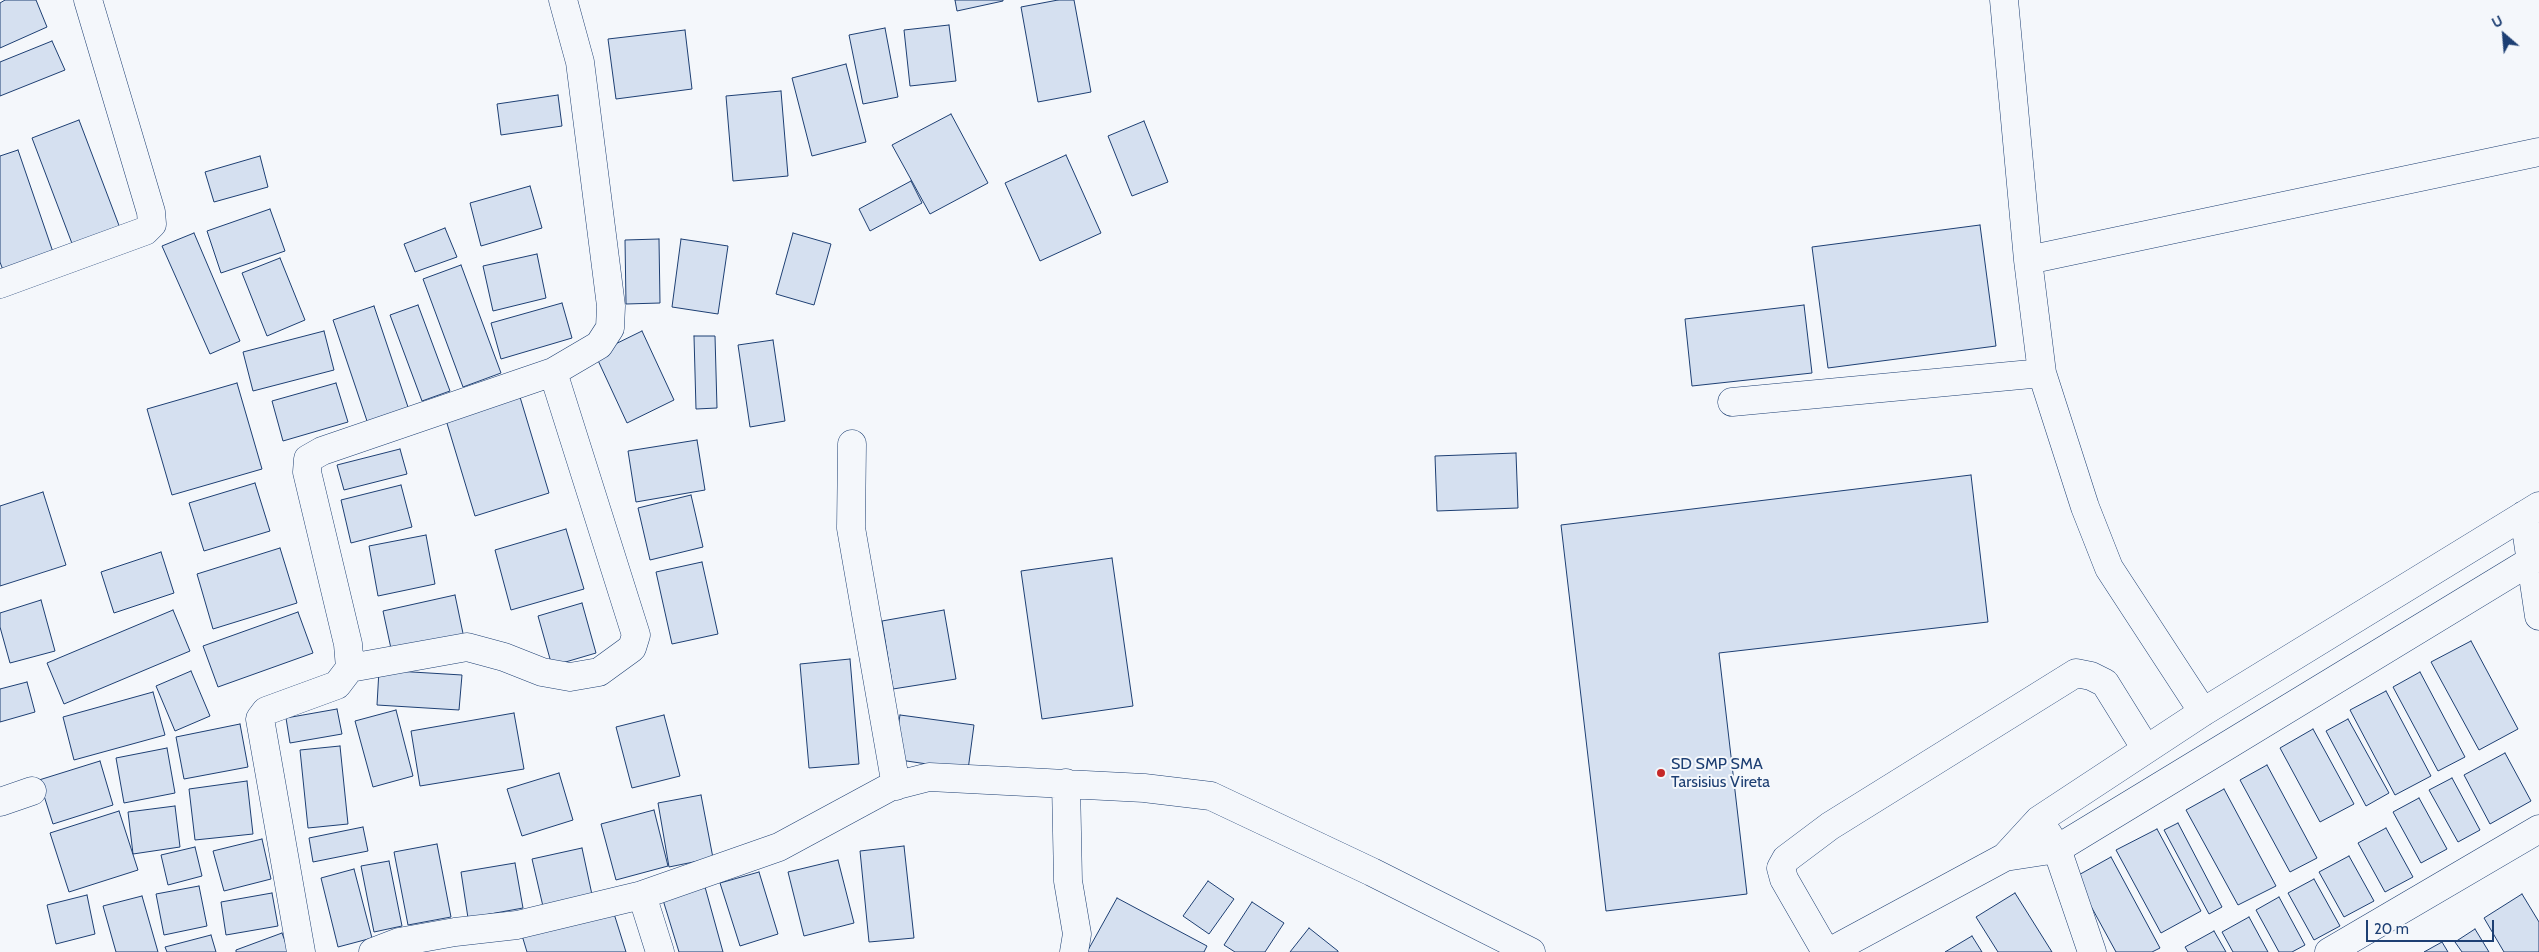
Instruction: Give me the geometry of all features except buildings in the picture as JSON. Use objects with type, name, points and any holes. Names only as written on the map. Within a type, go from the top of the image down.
[{"type":"street","points":[[0,284],[145,231],[152,224],[151,212],[88,0]]},
{"type":"street","points":[[301,952],[260,719],[266,711],[337,685],[350,668],[348,644],[308,472],[308,459],[322,451],[553,372],[599,345],[610,328],[612,319],[580,62],[563,0]]},
{"type":"street","points":[[2004,0],[2028,260],[2042,373],[2085,507],[2109,568],[2203,712]]},
{"type":"street","points":[[2028,260],[2539,152]]},
{"type":"street","points":[[350,668],[467,647],[504,657],[542,672],[570,677],[599,672],[632,648],[636,635],[553,372]]},
{"type":"street","points":[[1732,402],[2042,373]]},
{"type":"street","points":[[852,444],[851,528],[896,786]]},
{"type":"street","points":[[2146,749],[2105,683],[2090,676],[2076,673],[1830,826],[1786,859],[1781,868],[1784,878],[1828,952],[2005,857],[2039,820],[2146,749],[2531,510],[2539,616]]},
{"type":"street","points":[[2005,857],[2057,849],[2535,559]]},
{"type":"street","points":[[373,952],[399,942],[455,932],[516,925],[642,894],[779,847],[896,786],[929,777],[1144,788],[1211,796],[1372,872],[1531,952]]},
{"type":"street","points":[[1066,783],[1068,881],[1077,934],[1074,952]]},
{"type":"street","points":[[0,802],[32,791]]},
{"type":"street","points":[[2039,820],[2057,849],[2092,952]]},
{"type":"street","points":[[2329,952],[2539,829]]},
{"type":"street","points":[[642,894],[660,952]]},
{"type":"place","name":"SD SMP SMA Tarsisius Vireta","points":[[1661,773]]}]
